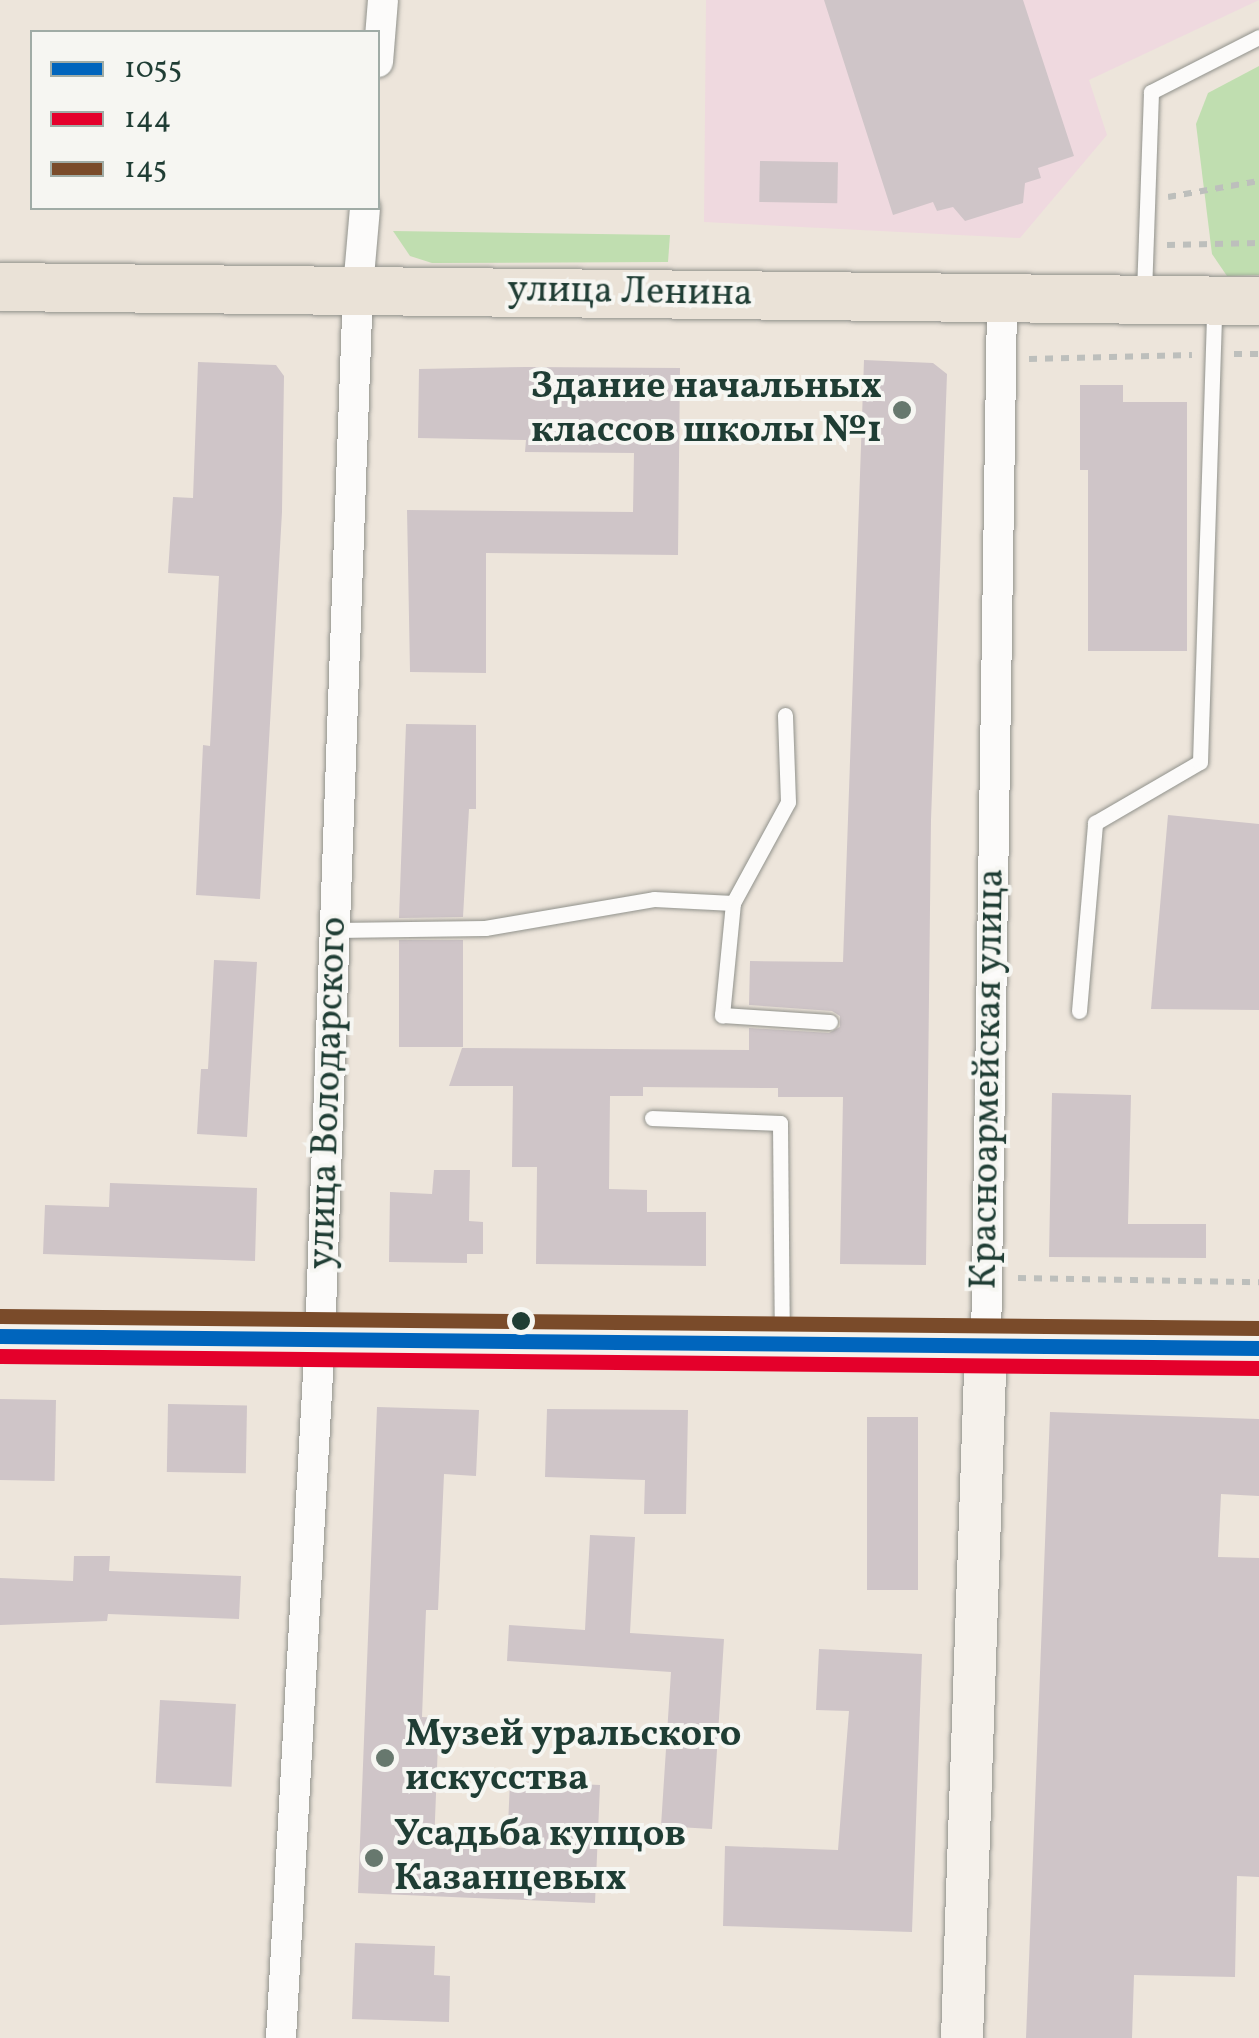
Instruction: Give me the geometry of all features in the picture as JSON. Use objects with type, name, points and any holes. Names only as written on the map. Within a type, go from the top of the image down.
[{"type":"main road","name":"улица Ленина","points":[[0,287],[358,288],[1237,301]]},
{"type":"main road","points":[[0,1336],[1259,1348]]},
{"type":"main road","name":"Красноармейская улица","points":[[962,2038],[986,1345]]},
{"type":"street","points":[[380,37],[383,0]]},
{"type":"street","name":"улица Володарского","points":[[281,2038],[320,1339],[358,288],[365,210]]},
{"type":"street","name":"Красноармейская улица","points":[[986,1345],[998,360],[1002,300]]},
{"type":"lane","points":[[1144,302],[1151,92],[1259,37]]},
{"type":"lane","points":[[1079,1011],[1094,822],[1200,762],[1212,354],[1237,301]]},
{"type":"lane","points":[[785,715],[788,802],[732,903],[722,1015],[830,1022]]},
{"type":"lane","points":[[334,930],[485,928],[654,899],[732,903]]},
{"type":"lane","points":[[652,1118],[780,1124],[782,1344]]},
{"type":"path","points":[[1147,200],[1259,181]]},
{"type":"path","points":[[1146,245],[1259,243]]},
{"type":"path","points":[[998,360],[1259,354]]},
{"type":"path","points":[[986,1278],[1259,1282]]},
{"type":"shaded area","points":[[706,0],[1259,0],[1089,80],[1107,135],[1020,238],[704,222]]},
{"type":"green space","points":[[1259,66],[1259,275],[1227,276],[1212,254],[1196,124],[1208,93]]},
{"type":"green space","points":[[393,231],[670,235],[668,262],[432,263],[410,256]]},
{"type":"building","points":[[824,0],[1023,0],[1074,156],[1038,168],[1041,178],[1025,183],[1023,203],[965,221],[953,207],[937,211],[933,202],[893,215]]},
{"type":"building","points":[[760,161],[838,162],[837,203],[759,202]]},
{"type":"building","points":[[864,360],[933,363],[947,374],[931,820],[926,1265],[840,1264],[843,1097],[778,1097],[778,1088],[643,1087],[643,1096],[610,1096],[609,1189],[647,1190],[647,1212],[706,1212],[706,1266],[536,1264],[537,1167],[512,1167],[513,1086],[449,1086],[462,1048],[749,1050],[749,1028],[829,1033],[840,1027],[840,1016],[832,1011],[749,1005],[750,961],[843,962]]},
{"type":"building","points":[[198,362],[276,365],[284,376],[282,512],[260,899],[196,895],[203,745],[210,746],[219,576],[168,573],[173,497],[193,498]]},
{"type":"building","points":[[680,368],[678,555],[486,553],[486,673],[410,672],[407,510],[633,512],[634,453],[525,452],[526,440],[418,438],[419,369]]},
{"type":"building","points":[[1080,385],[1123,385],[1123,402],[1187,402],[1187,651],[1088,651],[1088,470],[1080,470]]},
{"type":"building","points":[[406,724],[476,725],[476,809],[469,809],[463,917],[399,918]]},
{"type":"building","points":[[1168,815],[1259,824],[1259,1010],[1151,1009]]},
{"type":"building","points":[[399,940],[463,940],[463,1047],[399,1047]]},
{"type":"building","points":[[214,960],[257,962],[247,1137],[197,1134],[201,1069],[208,1069]]},
{"type":"building","points":[[1052,1093],[1131,1095],[1128,1224],[1206,1224],[1206,1258],[1049,1257]]},
{"type":"building","points":[[434,1170],[470,1170],[469,1221],[483,1222],[483,1254],[467,1254],[467,1263],[389,1262],[390,1192],[432,1194]]},
{"type":"building","points":[[110,1183],[257,1188],[255,1261],[43,1254],[45,1205],[109,1207]]},
{"type":"building","points":[[0,1399],[56,1400],[55,1481],[0,1480]]},
{"type":"building","points":[[168,1404],[247,1405],[246,1473],[167,1472]]},
{"type":"building","points":[[377,1407],[479,1410],[476,1476],[444,1474],[438,1610],[426,1610],[422,1717],[439,1718],[434,1845],[507,1848],[510,1781],[600,1785],[595,1903],[358,1893]]},
{"type":"building","points":[[547,1409],[688,1410],[686,1514],[644,1514],[645,1480],[545,1477]]},
{"type":"building","points":[[1050,1412],[1259,1419],[1259,1496],[1221,1494],[1218,1557],[1259,1558],[1259,1877],[1237,1876],[1235,1977],[1134,1975],[1132,2038],[1026,2038]]},
{"type":"building","points":[[867,1417],[918,1417],[918,1590],[867,1590]]},
{"type":"building","points":[[590,1535],[635,1537],[630,1633],[724,1639],[712,1829],[661,1826],[671,1672],[507,1661],[509,1625],[585,1630]]},
{"type":"building","points":[[74,1556],[110,1556],[109,1571],[241,1576],[239,1619],[108,1614],[107,1621],[0,1625],[0,1578],[73,1581]]},
{"type":"building","points":[[819,1649],[922,1654],[912,1932],[723,1926],[725,1846],[838,1850],[849,1711],[816,1710]]},
{"type":"building","points":[[160,1700],[236,1704],[232,1787],[156,1783]]},
{"type":"building","points":[[355,1943],[435,1946],[434,1975],[450,1976],[449,2022],[352,2019]]},
{"type":"transit line","name":"145","points":[[0,1316],[1259,1328]]},
{"type":"transit line","name":"1055","points":[[0,1336],[1259,1348]]},
{"type":"transit line","name":"144","points":[[0,1356],[1259,1368]]},
{"type":"place","name":"Здание начальных классов школы №1","points":[[902,410]]},
{"type":"place","name":"Музей уральского искусства","points":[[385,1758]]},
{"type":"place","name":"Усадьба купцов Казанцевых","points":[[374,1858]]}]
